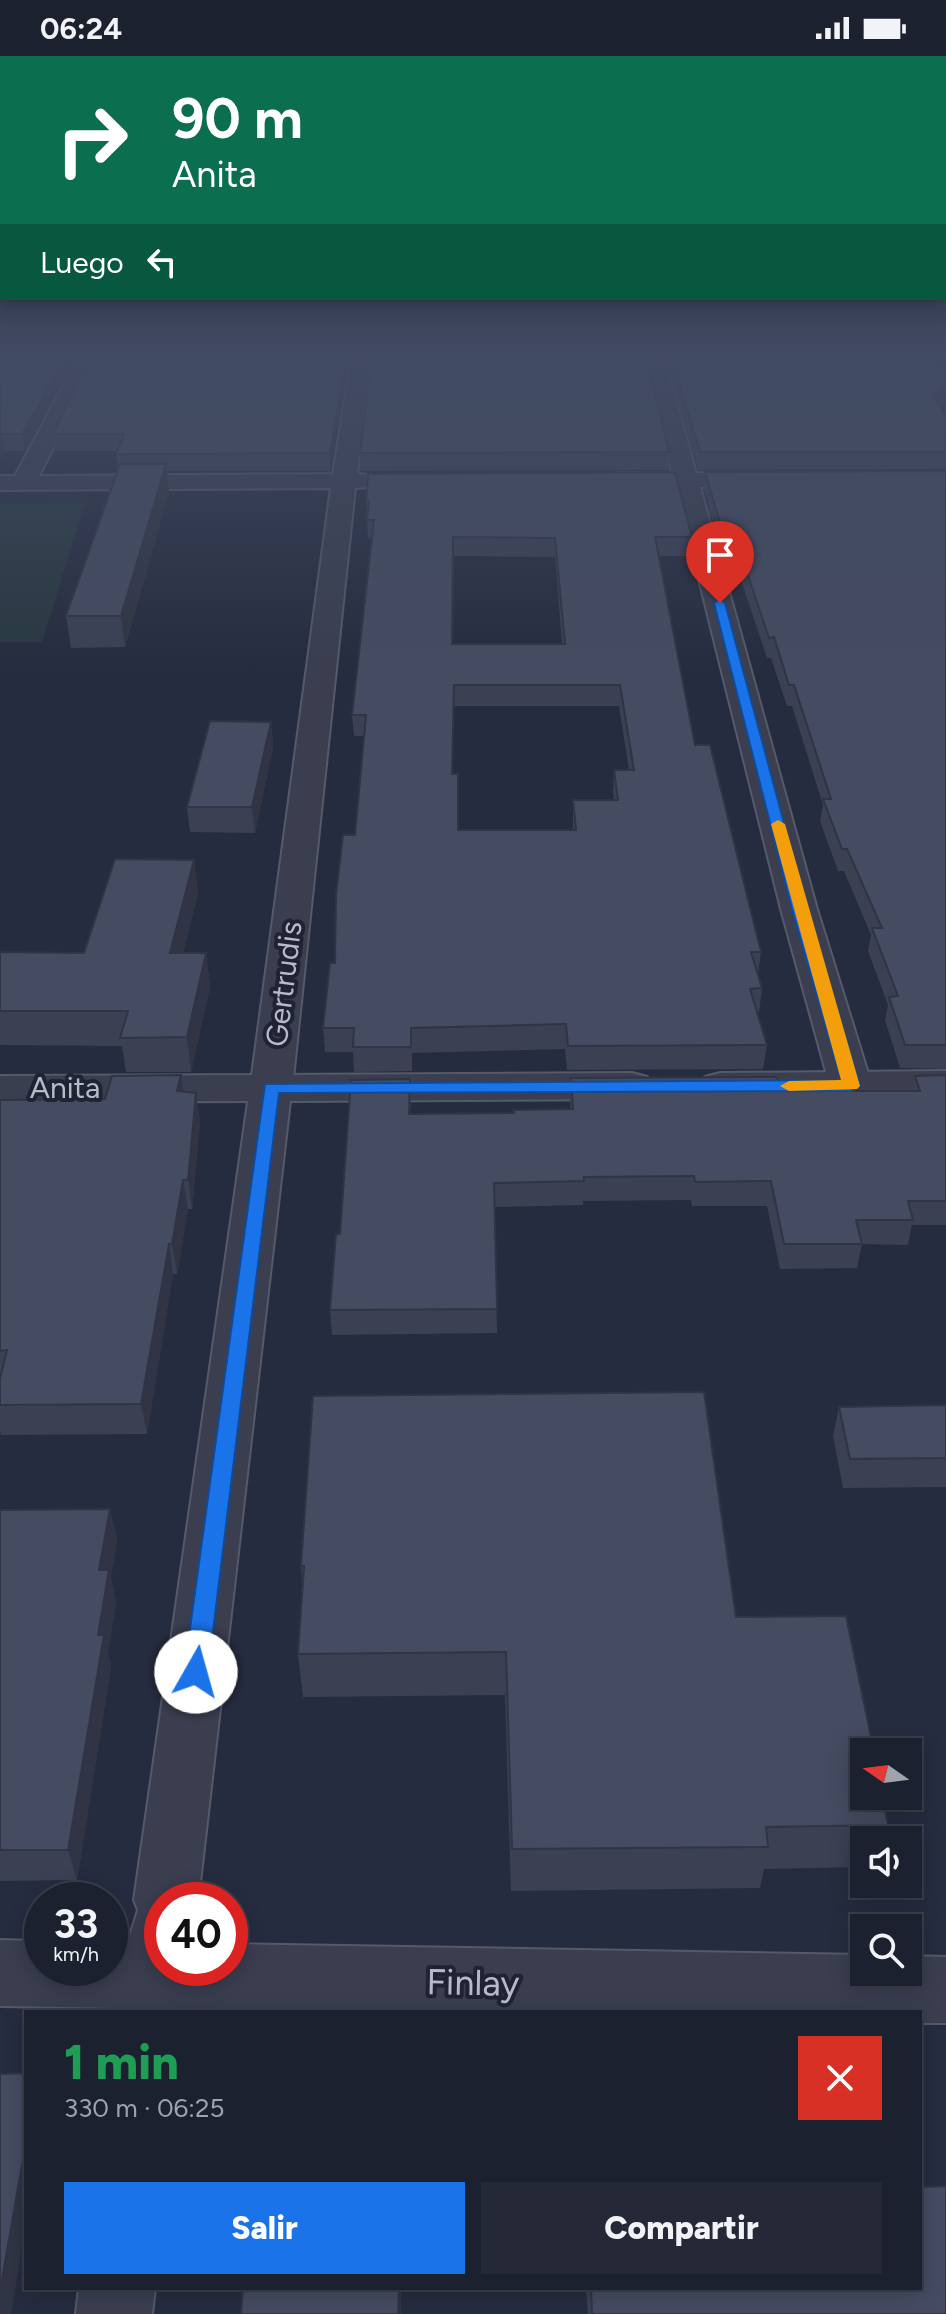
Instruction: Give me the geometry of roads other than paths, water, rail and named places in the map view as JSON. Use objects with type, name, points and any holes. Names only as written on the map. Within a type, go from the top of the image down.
[{"type":"street","points":[[12,483],[26,459]]},
{"type":"street","name":"Gertrudis","points":[[168,1882],[271,1088],[347,459]]},
{"type":"street","points":[[682,459],[799,909],[851,1086]]},
{"type":"street","points":[[594,481],[794,480]]},
{"type":"street","points":[[12,483],[391,481]]},
{"type":"street","name":"Anita","points":[[0,1089],[946,1084]]},
{"type":"street","name":"Finlay","points":[[0,1973],[144,1974]]},
{"type":"street","name":"Finlay","points":[[248,1976],[946,1990]]},
{"type":"street","points":[[114,2314],[117,2290]]}]
